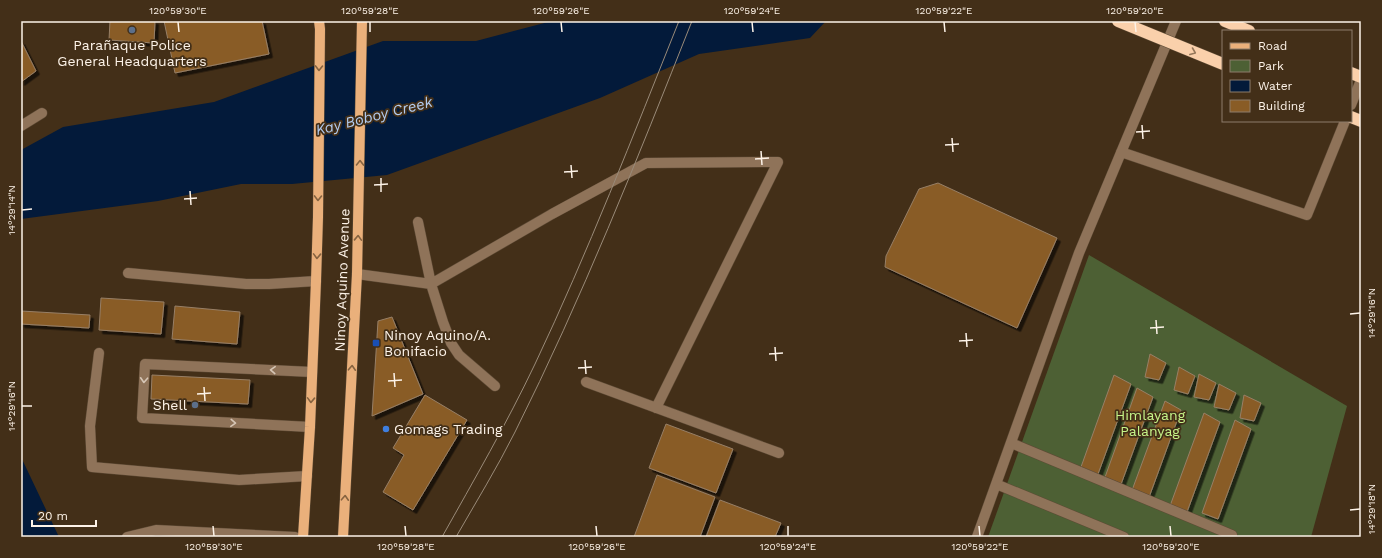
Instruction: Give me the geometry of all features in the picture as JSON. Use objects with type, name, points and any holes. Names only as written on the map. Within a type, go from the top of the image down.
[{"type":"highway","points":[[1118,21],[1222,64]]},
{"type":"highway","points":[[1225,21],[1247,30]]},
{"type":"highway","points":[[1352,118],[1361,122]]},
{"type":"main road","name":"Ninoy Aquino Avenue","points":[[343,537],[360,202],[362,22]]},
{"type":"main road","name":"Ninoy Aquino Avenue","points":[[303,537],[310,427],[318,217],[319,25]]},
{"type":"street","points":[[977,537],[1079,253],[1176,21]]},
{"type":"street","points":[[1352,102],[1361,80]]},
{"type":"street","points":[[21,126],[42,113]]},
{"type":"street","points":[[1121,152],[1307,215],[1345,122]]},
{"type":"street","points":[[357,274],[431,284],[552,214],[646,163],[778,162],[656,408]]},
{"type":"street","points":[[418,222],[431,284],[451,343],[459,355],[495,386]]},
{"type":"street","points":[[128,273],[246,284],[316,281]]},
{"type":"street","points":[[98,353],[90,426],[92,467],[239,480],[307,476]]},
{"type":"street","points":[[310,427],[142,418],[145,364],[312,372]]},
{"type":"street","points":[[586,382],[779,453]]},
{"type":"street","points":[[1011,443],[1232,535],[1232,537]]},
{"type":"street","points":[[996,484],[1124,537]]},
{"type":"street","points":[[127,537],[156,530],[295,537]]},
{"type":"green space","name":"Himlayang Palanyag","points":[[1089,255],[1347,406],[1311,537],[988,537]]},
{"type":"water","name":"Kay Boboy Creek","points":[[552,21],[826,21],[810,38],[699,54],[600,98],[387,175],[292,184],[241,184],[158,201],[21,219],[21,150],[63,127],[214,102],[383,41],[476,41]]},
{"type":"water","points":[[21,457],[59,537],[21,537]]},
{"type":"building","name":"Parañaque Police General Headquarters","points":[[110,21],[155,21],[154,43],[109,40]]},
{"type":"building","points":[[164,21],[262,21],[269,54],[175,73]]},
{"type":"building","points":[[21,41],[36,71],[21,82]]},
{"type":"building","points":[[938,183],[1057,238],[1017,328],[885,267],[886,256],[919,189]]},
{"type":"building","points":[[101,298],[164,302],[161,334],[99,330]]},
{"type":"building","points":[[175,306],[240,312],[237,344],[172,339]]},
{"type":"building","points":[[21,311],[90,315],[89,328],[21,324]]},
{"type":"building","points":[[392,317],[423,394],[372,416],[378,321]]},
{"type":"building","points":[[1150,354],[1166,363],[1159,380],[1145,377]]},
{"type":"building","points":[[1179,367],[1195,376],[1188,394],[1174,390]]},
{"type":"building","points":[[1199,374],[1216,383],[1209,400],[1194,397]]},
{"type":"building","points":[[152,375],[250,380],[248,404],[151,399]]},
{"type":"building","points":[[1114,375],[1131,384],[1098,474],[1081,467]]},
{"type":"building","points":[[1219,384],[1236,393],[1229,410],[1214,407]]},
{"type":"building","points":[[1137,388],[1153,397],[1120,487],[1104,480]]},
{"type":"building","points":[[425,395],[467,420],[413,510],[383,492],[404,455],[393,448]]},
{"type":"building","points":[[1244,395],[1261,403],[1254,421],[1240,418]]},
{"type":"building","points":[[1165,401],[1181,410],[1148,500],[1131,493]]},
{"type":"building","points":[[1204,413],[1220,422],[1187,512],[1170,506]]},
{"type":"building","points":[[1235,420],[1251,429],[1218,519],[1202,513]]},
{"type":"building","points":[[666,424],[733,449],[716,493],[649,468]]},
{"type":"building","points":[[657,475],[715,497],[700,537],[634,537]]},
{"type":"building","points":[[720,500],[781,523],[775,537],[706,537]]},
{"type":"tram line","points":[[442,537],[513,408],[555,322],[610,194],[679,21]]},
{"type":"tram line","points":[[456,537],[494,472],[540,382],[608,228],[692,21]]},
{"type":"place","name":"Parañaque Police General Headquarters","points":[[132,30]]},
{"type":"place","name":"Ninoy Aquino/A. Bonifacio","points":[[376,343]]},
{"type":"place","name":"Shell","points":[[195,405]]},
{"type":"place","name":"Gomags Trading","points":[[386,429]]}]
